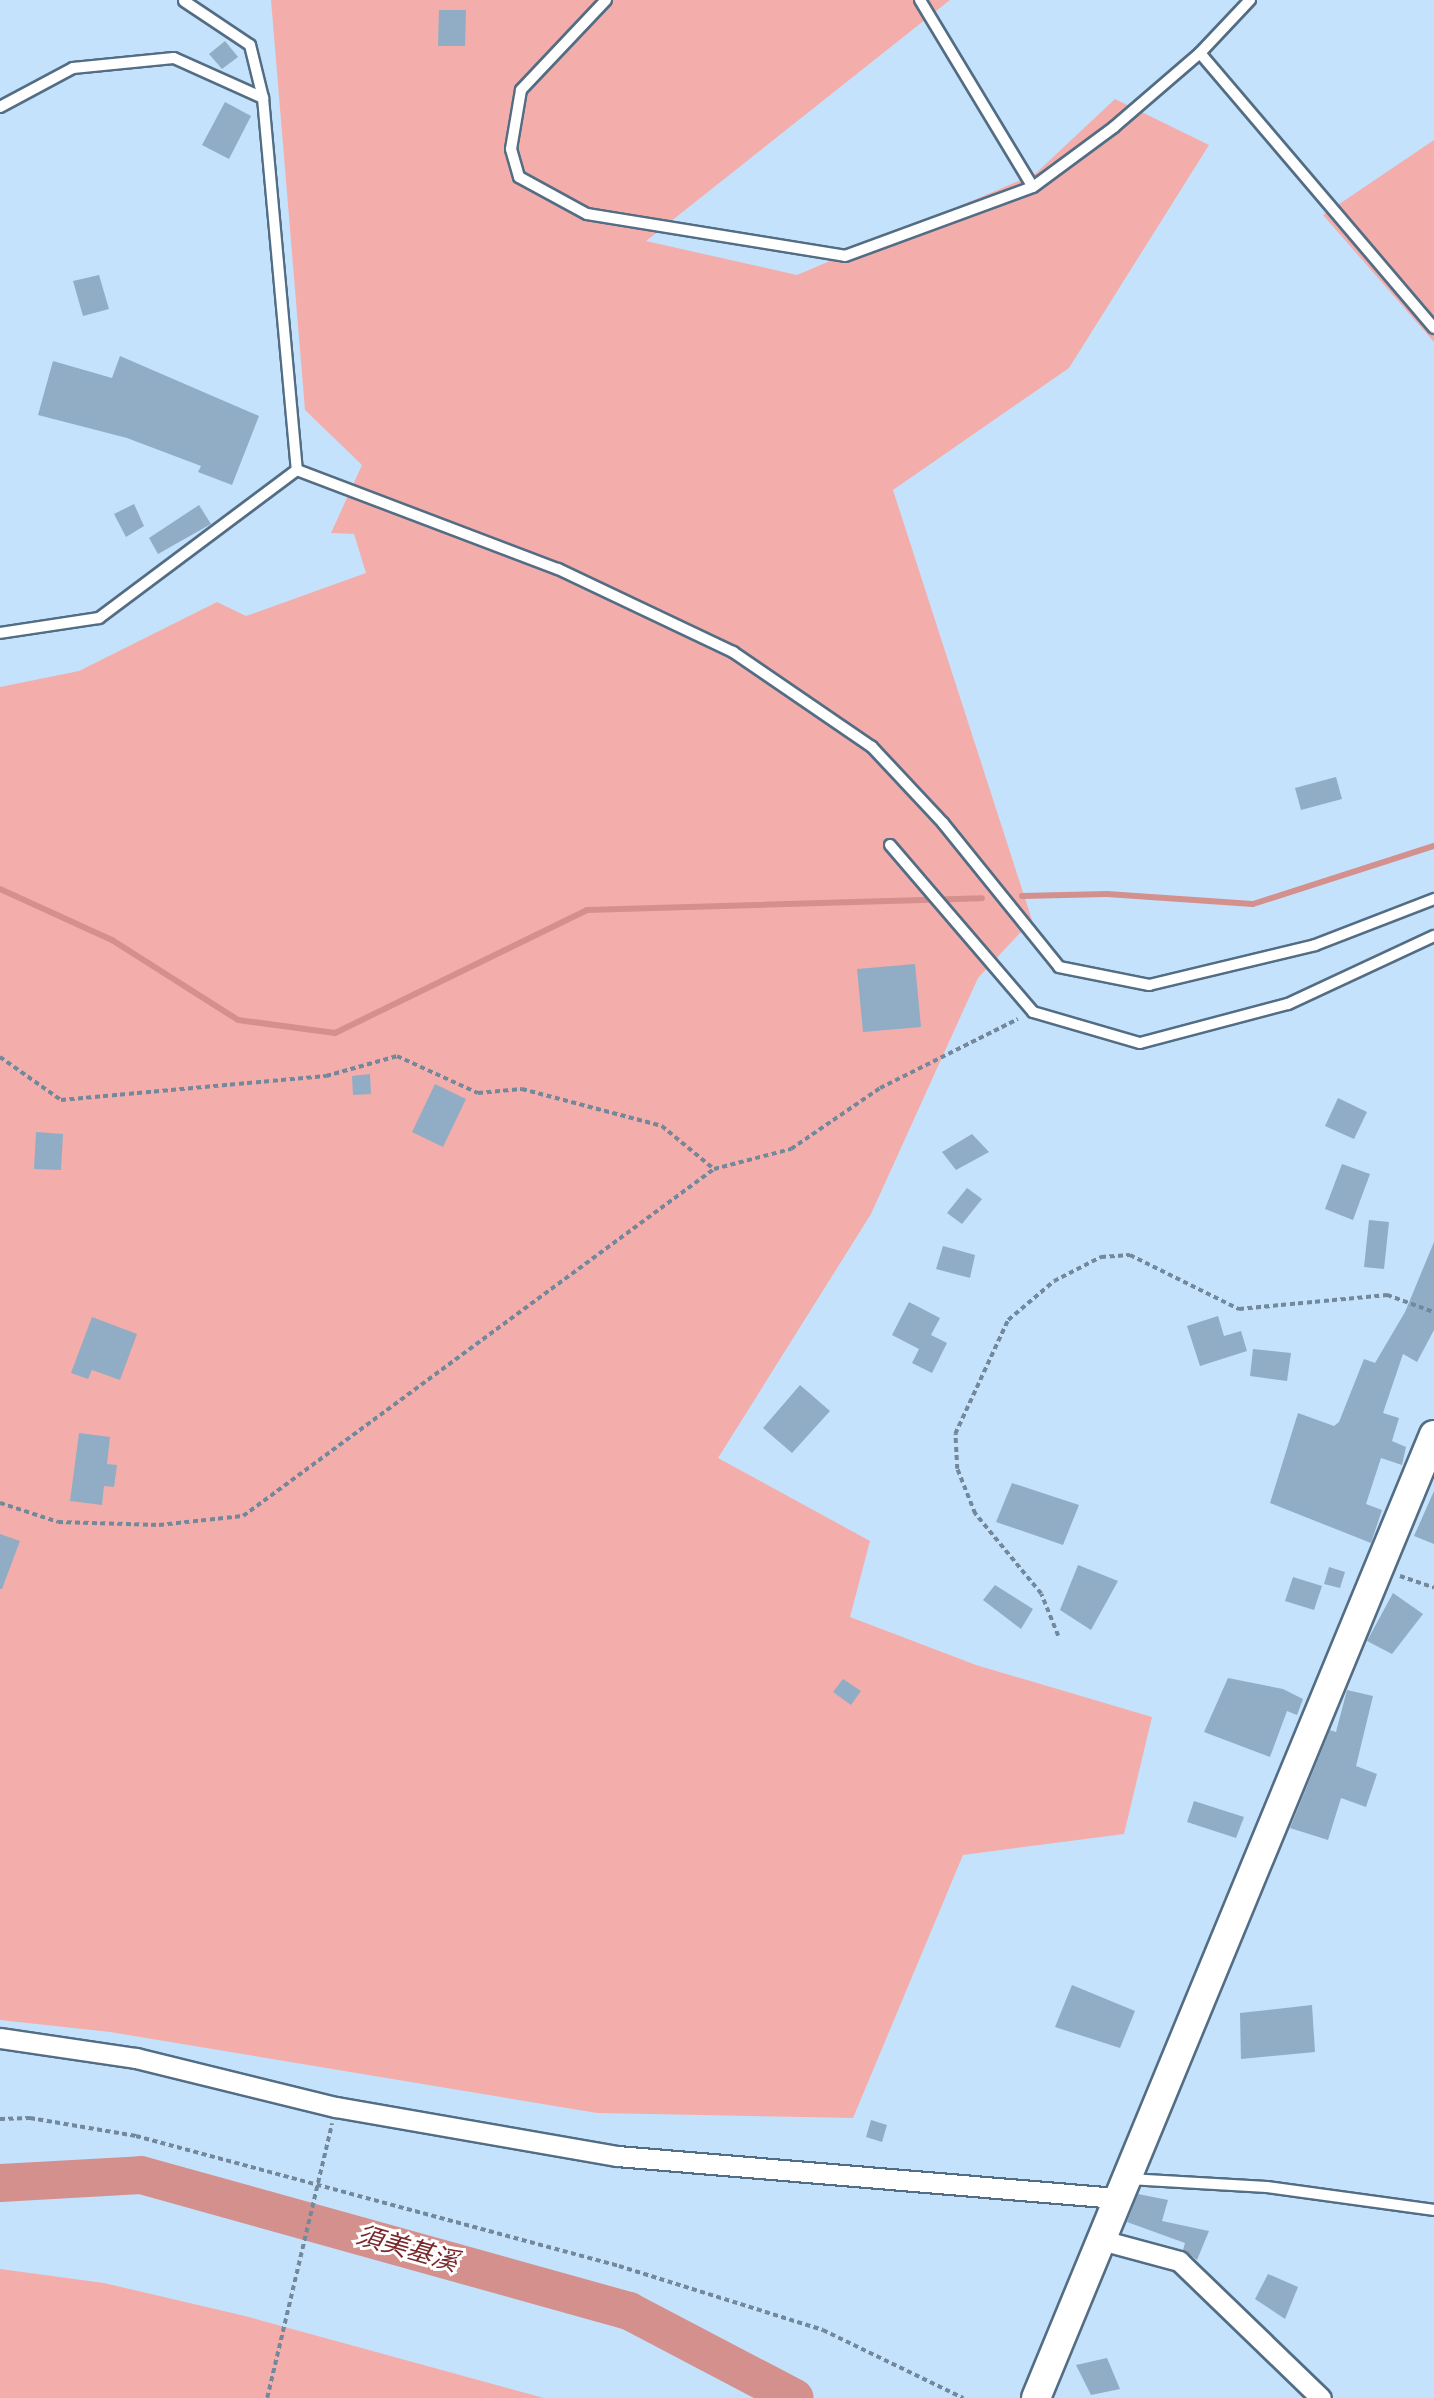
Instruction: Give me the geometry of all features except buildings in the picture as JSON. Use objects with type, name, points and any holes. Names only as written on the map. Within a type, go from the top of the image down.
[{"type":"street","points":[[1036,2398],[1105,2241],[1121,2188],[1434,1435]]},
{"type":"street","points":[[0,2038],[136,2058],[336,2107],[617,2156],[1121,2188]]},
{"type":"street","points":[[1105,2241],[1179,2262],[1321,2398]]},
{"type":"lane","points":[[606,0],[521,90],[511,149],[519,177],[587,214],[845,256],[1033,187],[1114,127],[1200,53],[1250,0]]},
{"type":"lane","points":[[920,0],[1033,187]]},
{"type":"lane","points":[[184,1],[250,45],[263,98],[297,470]]},
{"type":"lane","points":[[1200,53],[1434,328]]},
{"type":"lane","points":[[0,107],[73,68],[174,58],[263,98]]},
{"type":"lane","points":[[0,633],[99,618],[297,470]]},
{"type":"lane","points":[[297,470],[558,569],[733,652],[872,747],[943,823],[1059,967],[1149,985],[1315,945],[1434,899]]},
{"type":"lane","points":[[890,845],[1032,1012],[1140,1043],[1288,1004],[1434,936]]},
{"type":"lane","points":[[1121,2188],[1267,2187],[1434,2210]]},
{"type":"path","points":[[0,1503],[58,1522],[159,1525],[243,1517],[714,1169],[792,1149],[880,1088],[1032,1012]]},
{"type":"path","points":[[0,1057],[61,1100],[326,1076],[397,1056],[478,1093],[522,1089],[662,1126],[714,1169]]},
{"type":"path","points":[[1058,1636],[1041,1594],[975,1514],[957,1469],[955,1434],[1008,1320],[1054,1281],[1101,1257],[1130,1255],[1239,1309],[1387,1295],[1434,1312]]},
{"type":"path","points":[[1379,1569],[1434,1588]]},
{"type":"path","points":[[267,2398],[336,2107]]},
{"type":"path","points":[[0,2119],[30,2118],[136,2136],[620,2266],[823,2330],[963,2398]]},
{"type":"shaded area","points":[[271,0],[950,0],[646,241],[797,275],[1035,174],[1115,99],[1209,145],[1069,368],[893,490],[1032,920],[978,978],[871,1214],[718,1458],[870,1541],[850,1617],[976,1665],[1152,1717],[1124,1834],[963,1855],[853,2118],[597,2113],[110,2032],[0,2020],[0,687],[79,671],[217,602],[246,616],[366,573],[354,534],[331,533],[362,465],[305,410]]},
{"type":"shaded area","points":[[1434,140],[1434,342],[1323,215]]},
{"type":"shaded area","points":[[0,2269],[104,2283],[245,2316],[544,2398],[0,2398]]},
{"type":"waterway","points":[[1022,896],[1107,894],[1253,904],[1434,846]]},
{"type":"waterway","points":[[0,889],[112,940],[238,1020],[335,1033],[587,910],[982,898]]},
{"type":"waterway","name":"須美基溪","points":[[0,2183],[141,2175],[629,2311],[795,2398]]}]
